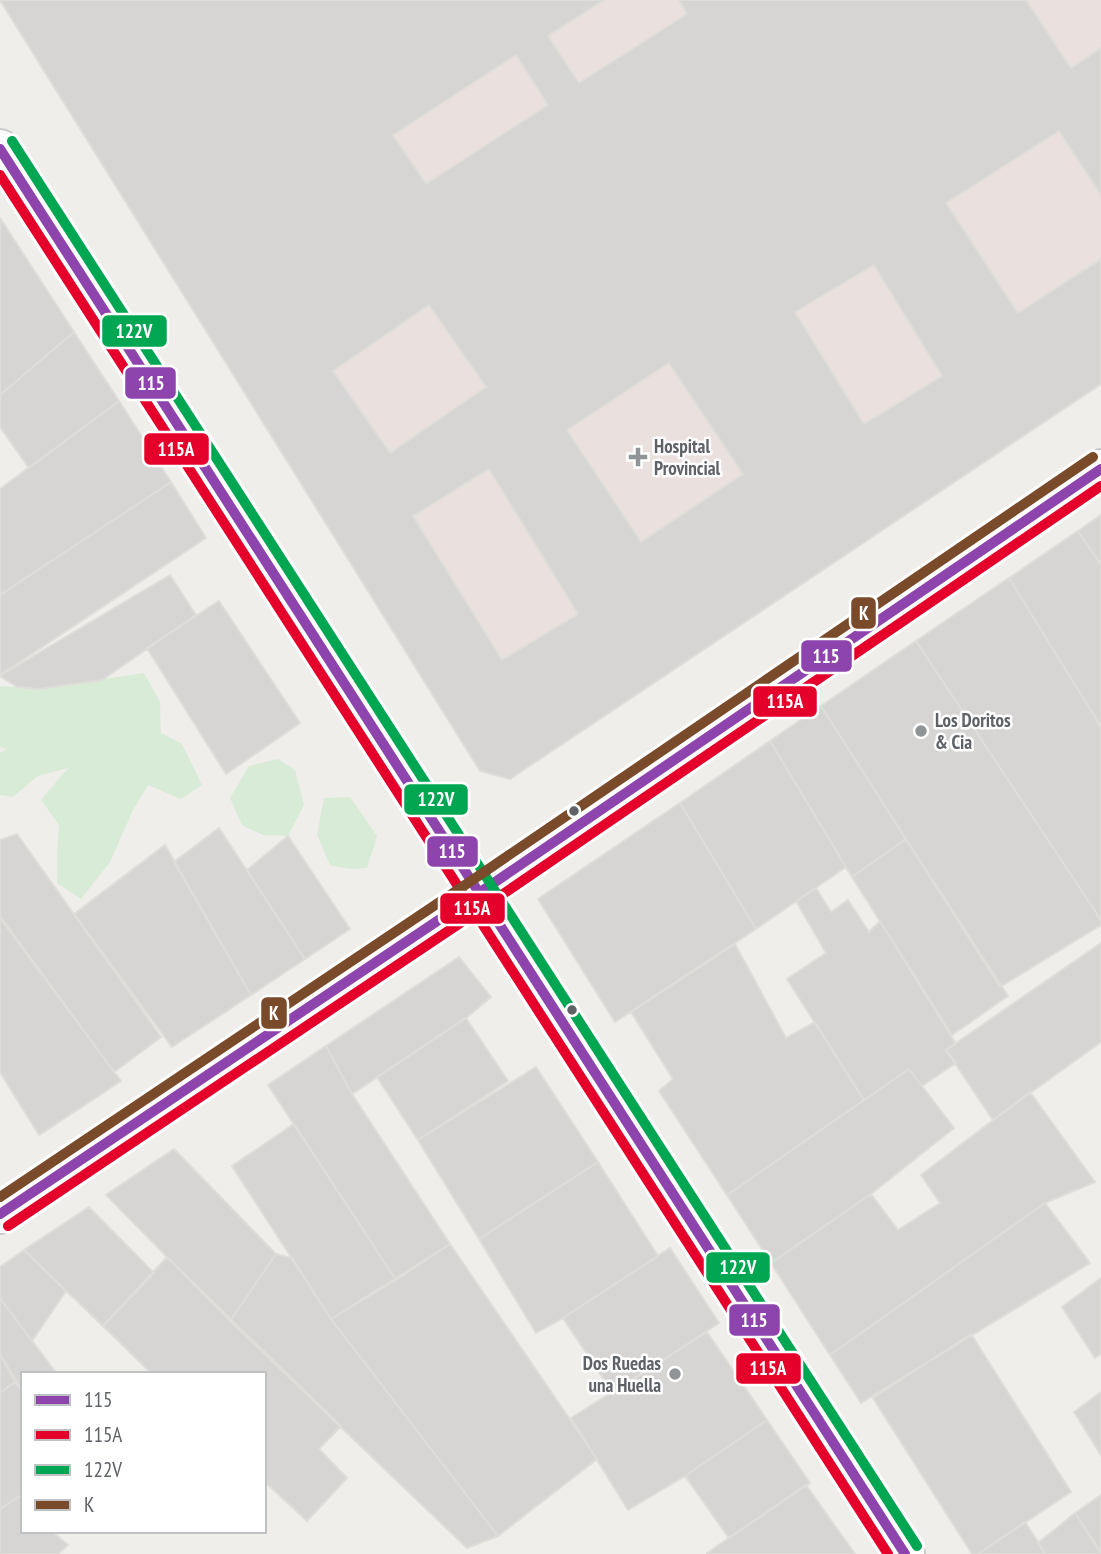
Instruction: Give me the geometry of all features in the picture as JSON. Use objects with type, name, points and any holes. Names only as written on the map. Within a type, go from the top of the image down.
[{"type":"street","points":[[0,149],[905,1554]]},
{"type":"street","points":[[0,1214],[479,893],[1101,469]]},
{"type":"shaded area","name":"Hospital Provincial","points":[[0,0],[1101,0],[1101,384],[510,779]]},
{"type":"green space","points":[[144,673],[160,702],[161,733],[182,744],[202,785],[181,799],[148,785],[133,810],[110,862],[81,899],[57,883],[59,825],[41,800],[68,768],[38,776],[13,797],[0,795],[0,753],[7,749],[0,747],[0,686],[39,689]]},
{"type":"green space","points":[[278,759],[295,770],[304,805],[288,836],[263,835],[242,825],[230,798],[249,766]]},
{"type":"green space","points":[[350,797],[377,836],[367,868],[351,869],[330,865],[317,835],[324,798]]},
{"type":"building","name":"Hospital Provincial","points":[[0,0],[604,0],[548,36],[579,83],[687,14],[679,0],[1026,0],[1071,68],[1101,48],[1101,195],[1059,131],[946,203],[1018,313],[1101,259],[1101,384],[510,779],[480,771]],"holes":[[[516,55],[548,105],[426,184],[393,135]],[[874,265],[942,376],[864,424],[795,312]],[[429,305],[486,387],[390,453],[333,371]],[[669,363],[743,474],[641,542],[567,430]],[[489,469],[578,614],[502,660],[413,516]]]},
{"type":"building","points":[[0,218],[74,332],[0,395]]},
{"type":"building","points":[[74,332],[119,401],[29,468],[0,427],[0,395]]},
{"type":"building","points":[[119,401],[171,482],[0,595],[0,489]]},
{"type":"building","points":[[171,482],[206,538],[0,675],[0,595]]},
{"type":"building","points":[[1101,515],[1101,565],[1078,531]]},
{"type":"building","points":[[1078,531],[1101,564],[1101,727],[1009,578]]},
{"type":"building","points":[[170,575],[196,615],[102,680],[39,689],[17,687],[0,676]]},
{"type":"building","points":[[1009,578],[1101,727],[1101,920],[916,641]]},
{"type":"building","points":[[219,601],[300,723],[226,774],[147,648]]},
{"type":"building","points":[[916,641],[1101,920],[1101,925],[1000,987],[821,706]]},
{"type":"building","points":[[821,706],[906,839],[852,877],[770,741]]},
{"type":"building","points":[[770,741],[846,867],[756,929],[680,803]]},
{"type":"building","points":[[680,803],[756,929],[615,1022],[538,899]]},
{"type":"building","points":[[219,828],[305,959],[251,995],[174,862]]},
{"type":"building","points":[[17,834],[161,1037],[114,1072],[0,916],[0,840]]},
{"type":"building","points":[[288,836],[350,929],[305,959],[247,870]]},
{"type":"building","points":[[906,839],[1008,996],[952,1035],[852,877]]},
{"type":"building","points":[[165,845],[251,995],[172,1047],[74,914]]},
{"type":"building","points":[[816,888],[831,912],[848,900],[869,932],[880,921],[956,1044],[946,1050],[956,1063],[922,1086],[909,1069],[864,1100],[787,979],[826,953],[796,901]]},
{"type":"building","points":[[0,918],[121,1081],[39,1135],[0,1072]]},
{"type":"building","points":[[1101,943],[1101,1042],[993,1120],[946,1050]]},
{"type":"building","points":[[735,944],[786,1038],[815,1022],[864,1100],[727,1195],[659,1091],[673,1079],[631,1012]]},
{"type":"building","points":[[459,957],[491,997],[466,1018],[352,1094],[326,1046]]},
{"type":"building","points":[[466,1018],[508,1081],[418,1140],[377,1077]]},
{"type":"building","points":[[326,1046],[352,1094],[450,1244],[396,1280],[268,1085]]},
{"type":"building","points":[[536,1067],[598,1162],[479,1239],[418,1140]]},
{"type":"building","points":[[909,1069],[954,1128],[871,1194],[771,1263],[727,1195]]},
{"type":"building","points":[[1030,1092],[1095,1182],[1045,1203],[830,1355],[771,1263],[871,1194],[898,1230],[940,1203],[921,1175]]},
{"type":"building","points":[[294,1124],[396,1280],[331,1319],[232,1166]]},
{"type":"building","points":[[174,1149],[276,1254],[230,1321],[106,1195]]},
{"type":"building","points":[[598,1162],[658,1256],[536,1333],[479,1239]]},
{"type":"building","points":[[1045,1203],[1090,1263],[861,1403],[830,1355]]},
{"type":"building","points":[[89,1207],[154,1273],[103,1326],[24,1250]]},
{"type":"building","points":[[450,1244],[597,1459],[498,1536],[331,1319]]},
{"type":"building","points":[[670,1248],[719,1323],[613,1393],[563,1318]]},
{"type":"building","points":[[24,1250],[66,1291],[32,1341],[0,1298],[0,1267]]},
{"type":"building","points":[[276,1254],[292,1258],[331,1319],[498,1536],[467,1548],[230,1321]]},
{"type":"building","points":[[167,1257],[341,1426],[319,1449],[347,1478],[307,1521],[266,1483],[266,1372],[150,1372],[103,1326]]},
{"type":"building","points":[[1101,1278],[1101,1354],[1095,1358],[1062,1307]]},
{"type":"building","points":[[0,1298],[56,1372],[21,1372],[21,1389],[0,1354]]},
{"type":"building","points":[[707,1332],[767,1420],[685,1476],[628,1510],[571,1418]]},
{"type":"building","points":[[971,1334],[1071,1492],[978,1554],[972,1554],[873,1398]]},
{"type":"building","points":[[0,1354],[15,1382],[0,1393]]},
{"type":"building","points":[[15,1382],[21,1390],[21,1495],[0,1509],[0,1393]]},
{"type":"building","points":[[1101,1392],[1101,1455],[1074,1412]]},
{"type":"building","points":[[767,1420],[810,1483],[729,1538],[685,1476]]},
{"type":"building","points":[[806,1485],[855,1554],[707,1554],[707,1553]]},
{"type":"building","points":[[21,1495],[21,1533],[56,1533],[68,1545],[58,1554],[0,1554],[0,1509]]},
{"type":"building","points":[[1101,1495],[1101,1552],[1075,1513]]},
{"type":"building","points":[[1075,1513],[1101,1554],[1045,1554],[1038,1543]]},
{"type":"building","points":[[1025,1522],[1046,1554],[978,1554]]},
{"type":"transit line","name":"122V","points":[[12,141],[917,1546]]},
{"type":"transit line","name":"115","points":[[0,149],[905,1554]]},
{"type":"transit line","name":"115A","points":[[0,175],[888,1554]]},
{"type":"transit line","name":"K","points":[[0,1197],[471,881],[1093,457]]},
{"type":"transit line","name":"115","points":[[0,1214],[479,893],[1101,469]]},
{"type":"transit line","name":"115A","points":[[8,1226],[487,905],[1101,486]]},
{"type":"place","name":"Hospital Provincial","points":[[638,457]]},
{"type":"place","name":"Los Doritos & Cia","points":[[921,731]]},
{"type":"place","name":"Dos Ruedas una Huella","points":[[675,1374]]}]
